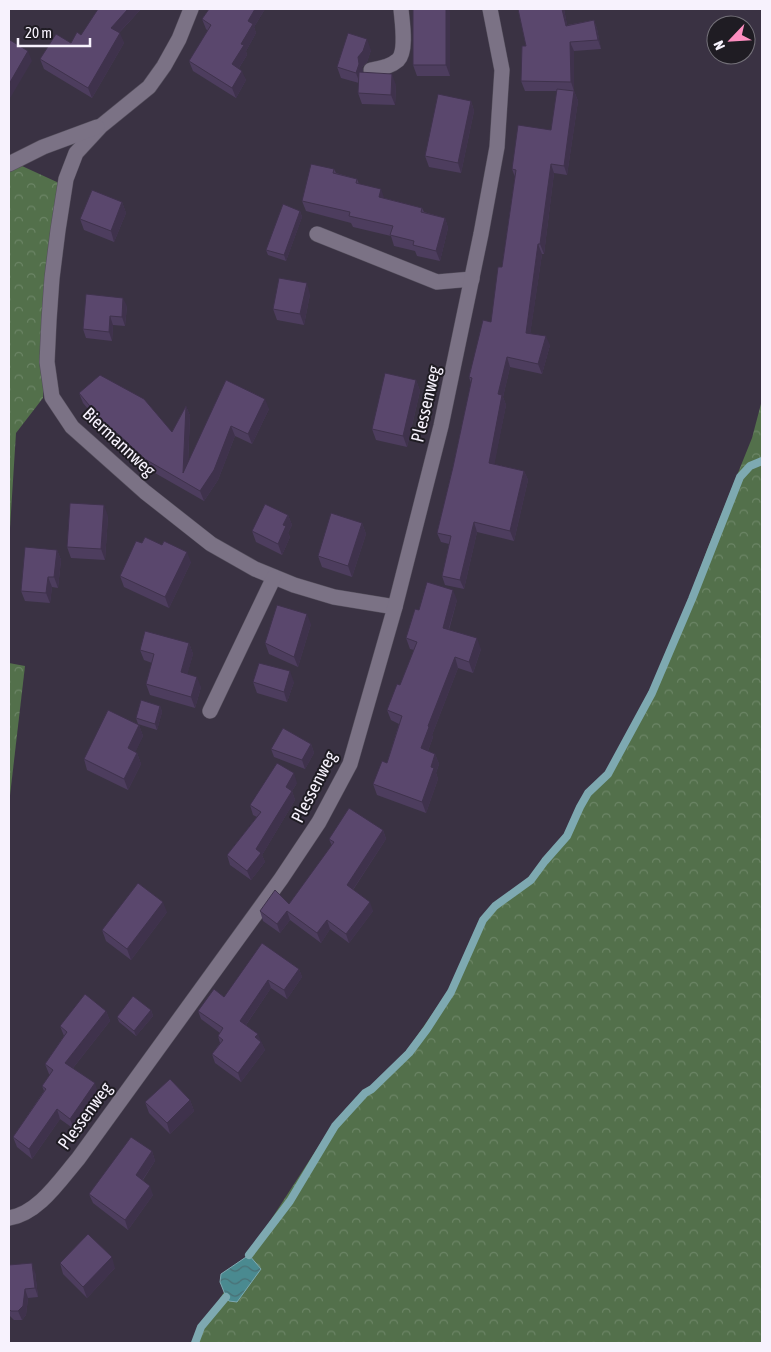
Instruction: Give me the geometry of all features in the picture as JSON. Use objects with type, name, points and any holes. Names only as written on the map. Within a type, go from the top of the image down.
[{"type":"street","points":[[9,164],[43,146],[101,126],[150,86],[179,39],[191,9]]},
{"type":"street","points":[[371,70],[389,65],[400,58],[403,46],[401,9]]},
{"type":"street","name":"Plessenweg","points":[[9,1218],[13,1218],[36,1206],[48,1195],[78,1159],[282,879],[319,822],[350,764],[395,607],[441,426],[481,234],[496,147],[502,70],[490,9]]},
{"type":"street","name":"Biermannweg","points":[[101,126],[76,153],[66,179],[52,278],[47,362],[52,397],[72,427],[145,492],[211,544],[255,569],[294,585],[334,597],[395,607]]},
{"type":"street","points":[[317,234],[437,282],[472,279]]},
{"type":"street","points":[[210,711],[274,577]]},
{"type":"green space","points":[[9,160],[59,183],[43,398],[16,433],[9,544]]},
{"type":"green space","points":[[762,400],[762,1343],[191,1343],[333,1124],[408,1049],[448,991],[480,920],[494,905],[530,879],[566,835],[578,806],[588,792],[607,773],[651,693],[752,438]]},
{"type":"green space","points":[[9,663],[25,666],[9,804]]},
{"type":"water","points":[[249,1255],[261,1269],[237,1302],[229,1301],[220,1282],[221,1274]]},
{"type":"building","points":[[98,9],[128,9],[111,28],[120,33],[88,88],[40,59],[56,34],[71,43],[77,32],[81,35]]},
{"type":"building","points":[[209,9],[255,9],[248,21],[253,24],[241,44],[244,45],[232,64],[242,71],[232,88],[189,61],[211,25],[202,19]]},
{"type":"building","points":[[413,9],[446,9],[446,65],[413,65]]},
{"type":"building","points":[[518,9],[562,9],[566,26],[594,20],[598,40],[570,42],[571,82],[521,81],[522,46],[526,46]]},
{"type":"building","points":[[348,33],[367,39],[363,51],[358,57],[359,64],[356,73],[337,67]]},
{"type":"building","points":[[10,40],[28,51],[9,84],[9,42]]},
{"type":"building","points":[[359,72],[392,74],[391,95],[358,93]]},
{"type":"building","points":[[557,89],[574,91],[564,166],[551,164],[526,333],[546,336],[538,364],[507,357],[498,394],[502,395],[489,463],[524,471],[510,531],[474,522],[460,580],[442,576],[451,536],[437,533],[472,378],[469,377],[483,320],[491,322],[498,267],[502,267],[516,170],[512,169],[518,125],[551,130]]},
{"type":"building","points":[[438,94],[471,101],[458,163],[425,156]]},
{"type":"building","points":[[311,164],[334,169],[333,173],[357,179],[356,183],[381,189],[379,197],[422,208],[421,212],[445,218],[436,251],[413,245],[414,241],[390,235],[393,226],[349,216],[350,212],[302,201]]},
{"type":"building","points":[[92,190],[122,202],[111,231],[80,219]]},
{"type":"building","points":[[283,204],[300,211],[284,255],[266,250]]},
{"type":"building","points":[[279,278],[307,283],[300,314],[273,309]]},
{"type":"building","points":[[86,294],[123,298],[122,317],[110,316],[109,332],[83,329]]},
{"type":"building","points":[[385,373],[416,380],[403,436],[372,429]]},
{"type":"building","points":[[100,375],[144,399],[172,432],[186,406],[183,473],[226,380],[265,399],[248,434],[231,426],[214,470],[200,491],[145,459],[117,433],[114,435],[79,393]]},
{"type":"building","points":[[70,503],[104,505],[101,549],[67,547]]},
{"type":"building","points":[[265,504],[288,515],[283,525],[286,526],[278,544],[252,531]]},
{"type":"building","points":[[331,513],[362,523],[348,566],[318,556]]},
{"type":"building","points":[[145,537],[162,545],[164,541],[187,552],[165,597],[120,576],[136,541],[142,543]]},
{"type":"building","points":[[25,547],[57,550],[54,577],[48,577],[46,593],[21,591]]},
{"type":"building","points":[[427,582],[453,590],[443,628],[477,638],[469,662],[455,657],[428,726],[421,748],[435,754],[431,767],[434,768],[422,802],[373,784],[382,761],[387,763],[402,716],[387,710],[397,684],[400,685],[417,642],[406,638],[415,609],[419,610]]},
{"type":"building","points":[[277,605],[307,614],[294,657],[265,643]]},
{"type":"building","points":[[145,631],[189,643],[181,672],[197,677],[191,697],[146,684],[154,654],[140,650]]},
{"type":"building","points":[[259,663],[290,671],[284,692],[253,682]]},
{"type":"building","points":[[141,700],[160,706],[155,724],[136,718]]},
{"type":"building","points":[[108,710],[139,725],[128,748],[137,753],[124,779],[84,759]]},
{"type":"building","points":[[283,728],[311,744],[302,760],[271,749]]},
{"type":"building","points":[[277,763],[294,773],[286,787],[292,791],[256,849],[261,853],[247,871],[227,855],[261,812],[250,805]]},
{"type":"building","points":[[349,808],[383,830],[347,885],[370,902],[346,934],[327,920],[317,933],[287,911],[277,924],[260,911],[275,890],[289,904],[334,842],[329,839]]},
{"type":"building","points":[[138,883],[163,902],[127,949],[102,930]]},
{"type":"building","points":[[262,943],[299,969],[284,990],[268,980],[240,1021],[258,1034],[255,1037],[261,1042],[238,1073],[212,1054],[223,1040],[218,1036],[223,1028],[198,1011],[214,989],[224,997]]},
{"type":"building","points":[[85,994],[106,1011],[65,1063],[95,1083],[70,1119],[57,1109],[29,1149],[13,1137],[46,1089],[42,1086],[53,1070],[45,1064],[67,1032],[60,1026]]},
{"type":"building","points":[[133,996],[151,1010],[134,1031],[117,1017]]},
{"type":"building","points":[[170,1079],[190,1100],[167,1123],[145,1102]]},
{"type":"building","points":[[131,1137],[152,1151],[136,1175],[150,1186],[125,1220],[89,1194]]},
{"type":"building","points":[[88,1234],[112,1257],[83,1287],[60,1263]]},
{"type":"building","points":[[32,1263],[35,1288],[25,1289],[23,1306],[18,1311],[11,1311],[9,1309],[9,1265]]},
{"type":"waterway","points":[[249,1255],[290,1201],[335,1126],[365,1093],[372,1089],[409,1053],[427,1029],[451,992],[483,920],[495,906],[531,880],[567,836],[588,793],[608,774],[652,693],[692,599],[740,477],[750,466],[762,461]]},
{"type":"waterway","points":[[195,1343],[201,1327],[226,1297]]}]
